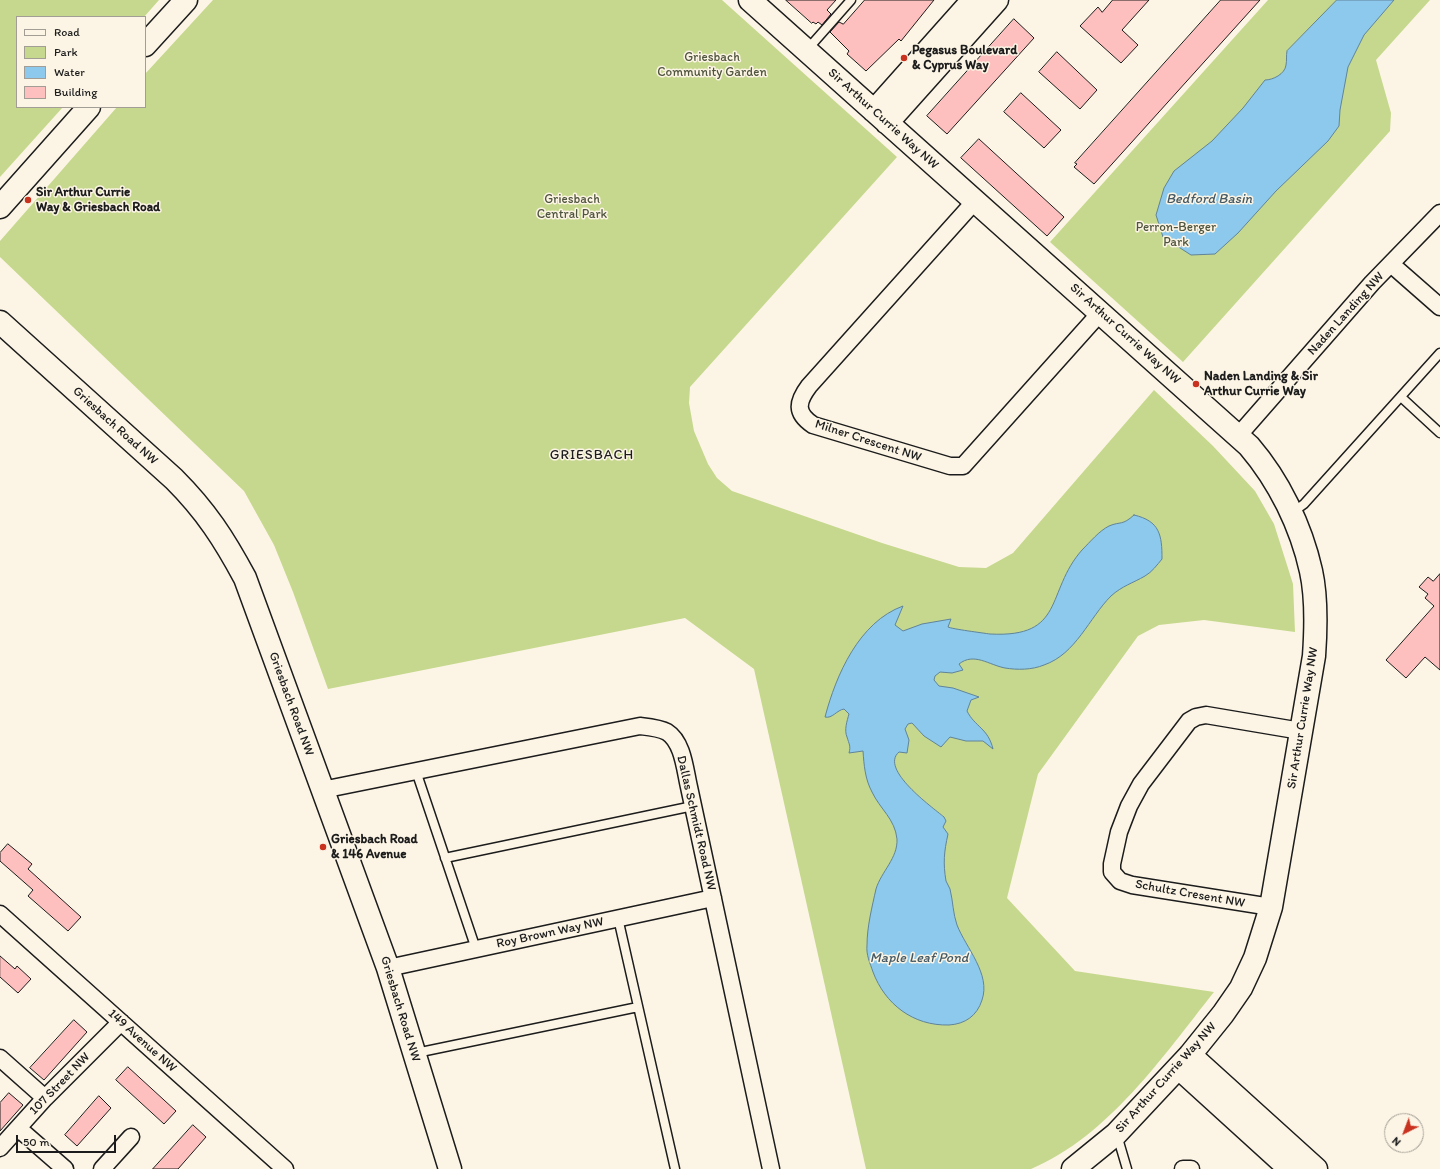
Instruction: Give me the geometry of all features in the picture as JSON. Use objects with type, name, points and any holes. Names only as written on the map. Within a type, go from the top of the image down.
[{"type":"street","points":[[146,44],[186,0]]},
{"type":"street","name":"Sir Arthur Currie Way NW","points":[[750,0],[1238,436],[1259,458],[1272,477],[1297,525],[1311,571],[1316,619],[1314,656],[1271,907],[1255,958],[1240,988],[1223,1014],[1184,1061],[1116,1134],[1073,1169]]},
{"type":"street","points":[[880,117],[973,0]]},
{"type":"street","points":[[880,117],[998,0]]},
{"type":"street","points":[[0,208],[88,108]]},
{"type":"street","name":"Milner Crescent NW","points":[[975,201],[808,386],[800,401],[802,416],[806,420],[813,424],[950,466],[963,466],[1100,313]]},
{"type":"street","name":"Naden Landing NW","points":[[1238,436],[1391,264],[1440,213]]},
{"type":"street","points":[[1391,264],[1440,307]]},
{"type":"street","name":"Griesbach Road NW","points":[[0,322],[174,479],[211,520],[227,544],[245,578],[388,968],[450,1169]]},
{"type":"street","name":"Schultz Cresent NW","points":[[1271,907],[1132,885],[1120,881],[1112,872],[1112,864],[1119,832],[1128,806],[1141,784],[1189,721],[1196,717],[1206,715],[1301,731]]},
{"type":"street","name":"Dallas Schmidt Road NW","points":[[322,790],[640,726],[660,729],[668,733],[674,739],[680,750],[770,1169]]},
{"type":"street","name":"Roy Brown Way NW","points":[[388,968],[713,898]]},
{"type":"street","name":"149 Avenue NW","points":[[0,914],[284,1169]]},
{"type":"street","name":"107 Street NW","points":[[0,1148],[45,1098],[121,1022]]},
{"type":"street","points":[[0,1058],[45,1098]]},
{"type":"street","points":[[1184,1061],[1290,1169]]},
{"type":"street","points":[[1184,1061],[1316,1169]]},
{"type":"street","points":[[18,1128],[65,1169]]},
{"type":"street","points":[[102,1169],[131,1137]]},
{"type":"street","points":[[1183,1169],[1191,1169]]},
{"type":"lane","points":[[806,51],[851,0]]},
{"type":"lane","points":[[1291,513],[1304,504],[1440,353]]},
{"type":"lane","points":[[1401,397],[1440,432]]},
{"type":"lane","points":[[416,771],[476,949]]},
{"type":"lane","points":[[445,858],[693,806]]},
{"type":"lane","points":[[618,918],[675,1169]]},
{"type":"lane","points":[[414,1053],[638,1006]]},
{"type":"lane","points":[[1116,1134],[1127,1169]]},
{"type":"green space","points":[[0,0],[159,0],[145,16],[16,16],[16,108],[62,108],[0,177]]},
{"type":"green space","points":[[213,0],[722,0],[897,157],[690,387],[689,403],[694,431],[708,464],[717,478],[732,491],[882,543],[959,567],[986,568],[1013,553],[1154,390],[1213,446],[1255,491],[1274,524],[1293,584],[1295,632],[1204,620],[1159,625],[1138,636],[1038,774],[1007,898],[1075,971],[1214,992],[1133,1092],[1110,1115],[1059,1155],[1031,1169],[866,1169],[754,669],[685,618],[328,689],[293,592],[274,545],[244,491],[0,257],[0,241],[116,108],[146,108],[146,73]]},
{"type":"green space","name":"Perron-Berger Park","points":[[1268,0],[1430,0],[1376,60],[1391,113],[1390,131],[1183,362],[1050,242]]},
{"type":"water","name":"Bedford Basin","points":[[1337,0],[1394,0],[1364,35],[1348,67],[1340,110],[1339,126],[1328,141],[1276,191],[1238,233],[1215,254],[1191,255],[1163,237],[1156,215],[1164,188],[1174,171],[1212,141],[1243,108],[1265,80],[1275,78],[1281,74],[1286,65],[1287,51]]},
{"type":"water","name":"Maple Leaf Pond","points":[[1134,515],[1149,521],[1158,530],[1162,559],[1148,574],[1123,587],[1111,596],[1065,653],[1044,665],[1024,669],[1005,668],[982,660],[970,659],[959,664],[963,670],[952,673],[940,672],[935,676],[934,680],[939,686],[953,688],[979,697],[971,700],[967,711],[988,736],[993,749],[983,741],[966,741],[950,737],[941,747],[924,736],[912,723],[908,724],[905,729],[909,740],[907,753],[899,752],[895,759],[896,768],[901,777],[919,797],[944,817],[946,821],[943,827],[948,834],[944,858],[946,881],[950,889],[957,925],[976,961],[983,981],[984,990],[980,1006],[977,1011],[970,1018],[960,1023],[949,1025],[936,1024],[924,1022],[912,1017],[902,1011],[885,994],[878,984],[868,956],[868,931],[876,889],[895,852],[897,839],[896,832],[887,814],[875,798],[868,782],[865,772],[863,751],[849,753],[850,747],[846,734],[846,726],[849,714],[844,709],[830,717],[825,717],[843,668],[862,637],[874,624],[887,614],[903,606],[895,625],[903,631],[922,624],[951,619],[948,627],[990,634],[1014,633],[1031,628],[1043,620],[1051,609],[1063,581],[1082,550],[1105,528],[1124,522]]},
{"type":"building","points":[[786,0],[836,0],[827,10],[831,14],[822,25],[818,22],[816,24],[813,22],[812,23]]},
{"type":"building","points":[[865,0],[934,0],[901,41],[899,39],[866,71],[847,54],[849,51],[830,32],[839,22],[843,24]]},
{"type":"building","points":[[1113,0],[1149,0],[1122,30],[1138,45],[1121,63],[1080,26],[1098,7],[1102,12]]},
{"type":"building","points":[[1221,0],[1260,0],[1094,184],[1074,167],[1077,164],[1075,163]]},
{"type":"building","points":[[1014,19],[1034,38],[947,134],[927,116]]},
{"type":"building","points":[[1057,52],[1097,90],[1080,109],[1039,72]]},
{"type":"building","points":[[1021,93],[1061,130],[1044,148],[1004,112]]},
{"type":"building","points":[[979,139],[1064,217],[1047,236],[961,158]]},
{"type":"building","points":[[1440,574],[1440,670],[1425,657],[1406,678],[1386,660],[1434,606],[1425,598],[1428,594],[1419,587],[1428,577],[1433,581]]},
{"type":"building","points":[[8,844],[32,864],[28,869],[81,917],[68,931],[28,896],[33,890],[0,861],[0,853]]},
{"type":"building","points":[[0,956],[15,969],[17,966],[31,979],[18,993],[0,977]]},
{"type":"building","points":[[74,1020],[87,1032],[44,1080],[30,1068]]},
{"type":"building","points":[[128,1067],[176,1111],[164,1124],[116,1080]]},
{"type":"building","points":[[9,1093],[23,1105],[0,1131],[0,1103]]},
{"type":"building","points":[[99,1096],[111,1108],[77,1146],[65,1135]]},
{"type":"building","points":[[193,1125],[206,1137],[178,1169],[153,1169]]},
{"type":"place","name":"Pegasus Boulevard & Cyprus Way","points":[[904,58]]},
{"type":"place","name":"Sir Arthur Currie Way & Griesbach Road","points":[[28,200]]},
{"type":"place","name":"Naden Landing & Sir Arthur Currie Way","points":[[1196,384]]},
{"type":"place","name":"Griesbach Road & 146 Avenue","points":[[323,847]]},
{"type":"district","name":"GRIESBACH","points":[[592,455]]},
{"type":"park label","name":"Griesbach Community Garden","points":[[712,66]]},
{"type":"park label","name":"Griesbach Central Park","points":[[572,208]]}]
